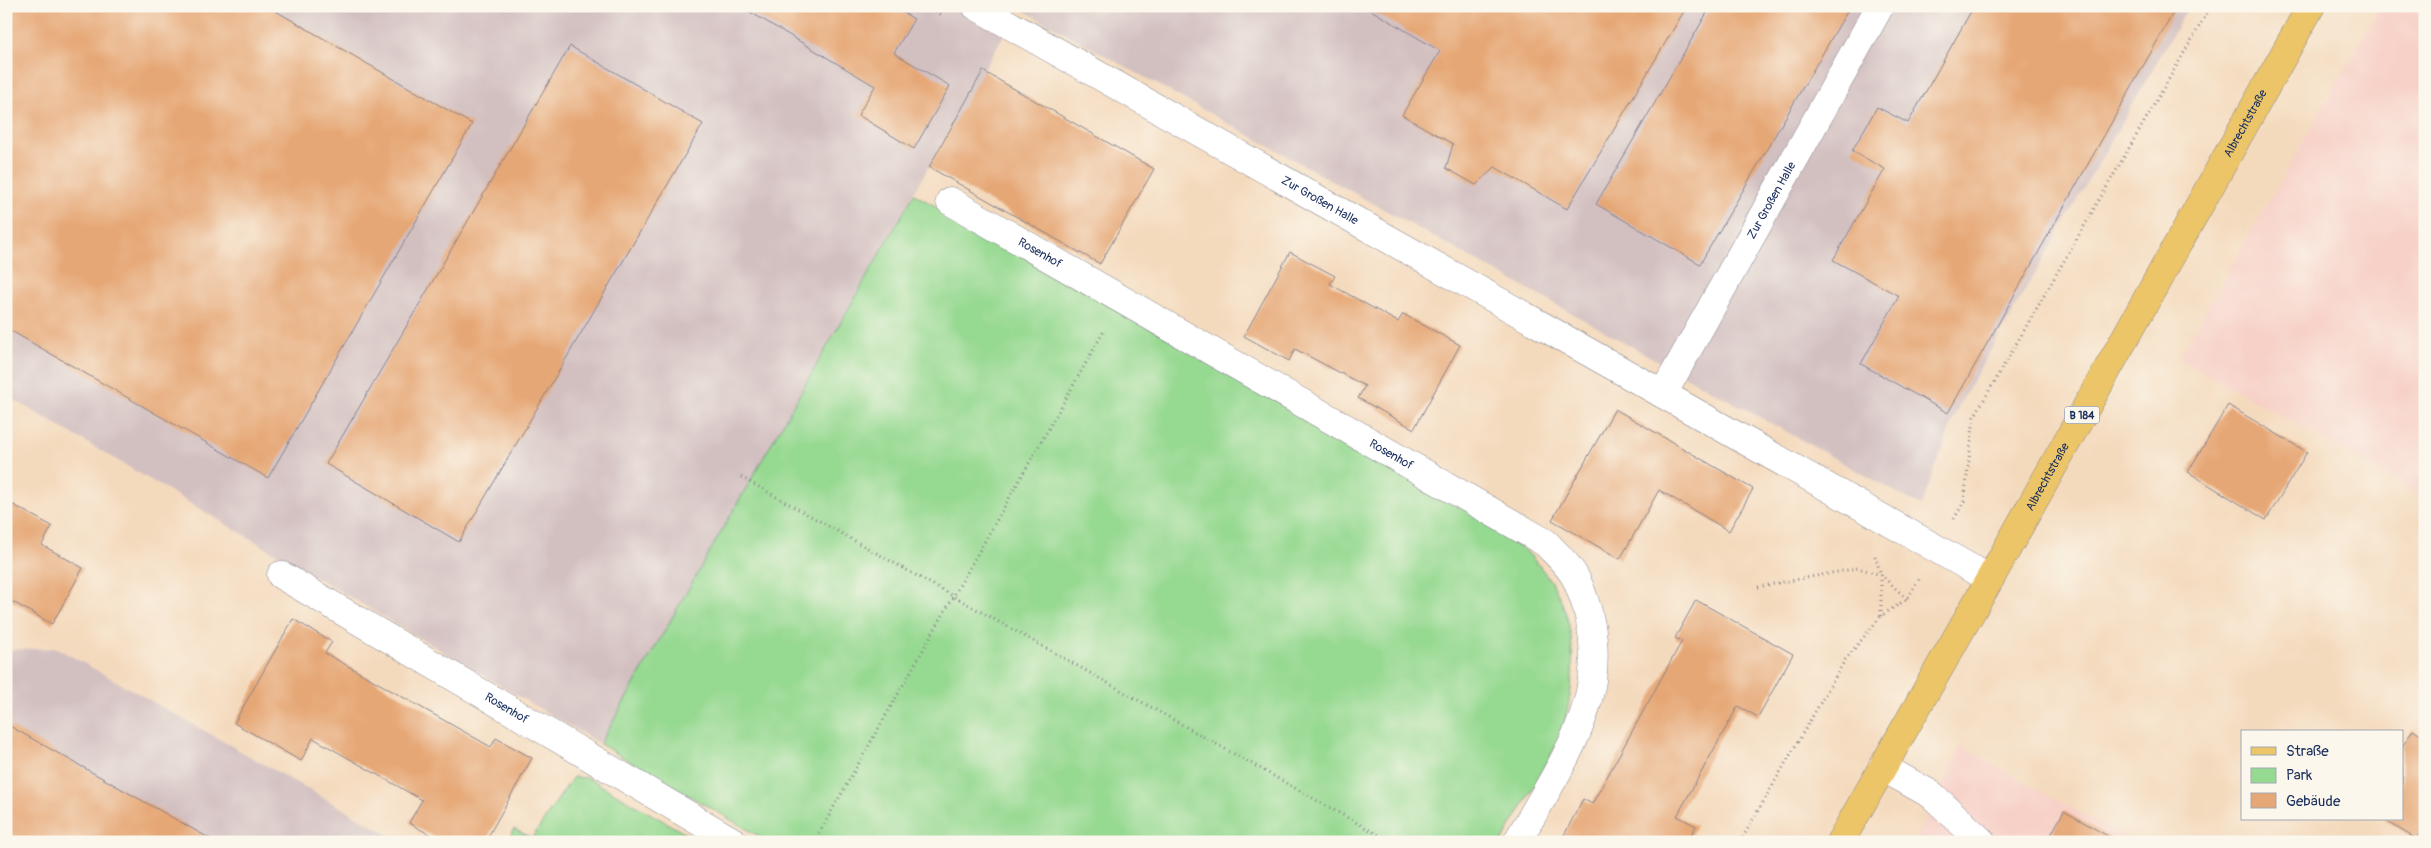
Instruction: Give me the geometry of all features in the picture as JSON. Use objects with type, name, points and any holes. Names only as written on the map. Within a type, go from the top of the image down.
[{"type":"main road","name":"Albrechtstraße","points":[[1840,842],[1990,580],[2311,6]]},
{"type":"street","name":"Zur Großen Halle","points":[[976,6],[1990,580]]},
{"type":"street","name":"Zur Großen Halle","points":[[1663,394],[1880,6]]},
{"type":"street","name":"Rosenhof","points":[[950,201],[1546,543],[1576,579],[1589,618],[1595,661],[1588,705],[1576,737],[1518,842]]},
{"type":"street","name":"Rosenhof","points":[[282,575],[734,842]]},
{"type":"street","points":[[1882,767],[1932,795],[1982,842]]},
{"type":"path","points":[[1740,842],[1845,660],[1881,616],[1907,599],[1937,550],[1964,502],[1974,417],[2211,6]]},
{"type":"path","points":[[814,842],[1122,300]]},
{"type":"path","points":[[740,477],[1391,842]]},
{"type":"path","points":[[1758,586],[1858,568],[1882,575],[1907,599]]},
{"type":"shaded area","points":[[6,6],[2189,6],[1959,405],[1921,506],[1019,8],[600,744],[6,395]]},
{"type":"shaded area","points":[[2381,6],[2425,6],[2425,497],[2179,358]]},
{"type":"shaded area","points":[[57,648],[402,842],[6,842],[6,650]]},
{"type":"shaded area","points":[[1962,747],[2133,842],[1913,842]]},
{"type":"green space","points":[[914,194],[1497,525],[1534,560],[1557,591],[1567,619],[1572,655],[1570,694],[1567,712],[1556,745],[1502,842],[769,842],[600,744]]},
{"type":"green space","points":[[573,777],[588,778],[700,842],[507,842],[514,829],[532,838]]},
{"type":"building","points":[[6,6],[267,6],[472,124],[268,478],[6,328]]},
{"type":"building","points":[[740,6],[892,6],[914,19],[894,53],[950,86],[914,149],[858,115],[875,86]]},
{"type":"building","points":[[1364,6],[1687,6],[1567,209],[1495,167],[1476,185],[1446,168],[1453,144],[1402,115],[1440,51]]},
{"type":"building","points":[[1711,6],[1841,6],[1848,10],[1700,264],[1596,204]]},
{"type":"building","points":[[1974,6],[2177,6],[1948,413],[1861,364],[1899,296],[1833,260],[1885,169],[1852,151],[1877,107],[1908,123]]},
{"type":"building","points":[[570,46],[703,124],[459,542],[326,464]]},
{"type":"building","points":[[983,71],[1154,169],[1100,264],[929,167]]},
{"type":"building","points":[[1290,252],[1335,276],[1330,284],[1398,322],[1403,314],[1460,345],[1414,429],[1358,398],[1365,386],[1295,349],[1289,361],[1244,336]]},
{"type":"building","points":[[2228,405],[2307,452],[2266,520],[2188,472]]},
{"type":"building","points":[[1615,409],[1753,489],[1729,531],[1659,490],[1620,559],[1552,520]]},
{"type":"building","points":[[6,501],[52,526],[42,545],[83,568],[52,624],[6,598]]},
{"type":"building","points":[[1696,600],[1793,654],[1758,717],[1738,706],[1677,816],[1696,826],[1687,842],[1572,842],[1563,837],[1583,799],[1592,804],[1682,641],[1675,638]]},
{"type":"building","points":[[293,619],[332,642],[325,653],[491,747],[496,738],[532,758],[485,842],[443,842],[409,823],[422,800],[313,738],[301,761],[234,723]]},
{"type":"building","points":[[6,724],[216,842],[6,842]]},
{"type":"building","points":[[2413,730],[2425,738],[2425,824],[2416,839],[2385,820],[2404,820],[2404,744]]},
{"type":"building","points":[[2064,811],[2118,842],[2047,842]]}]
